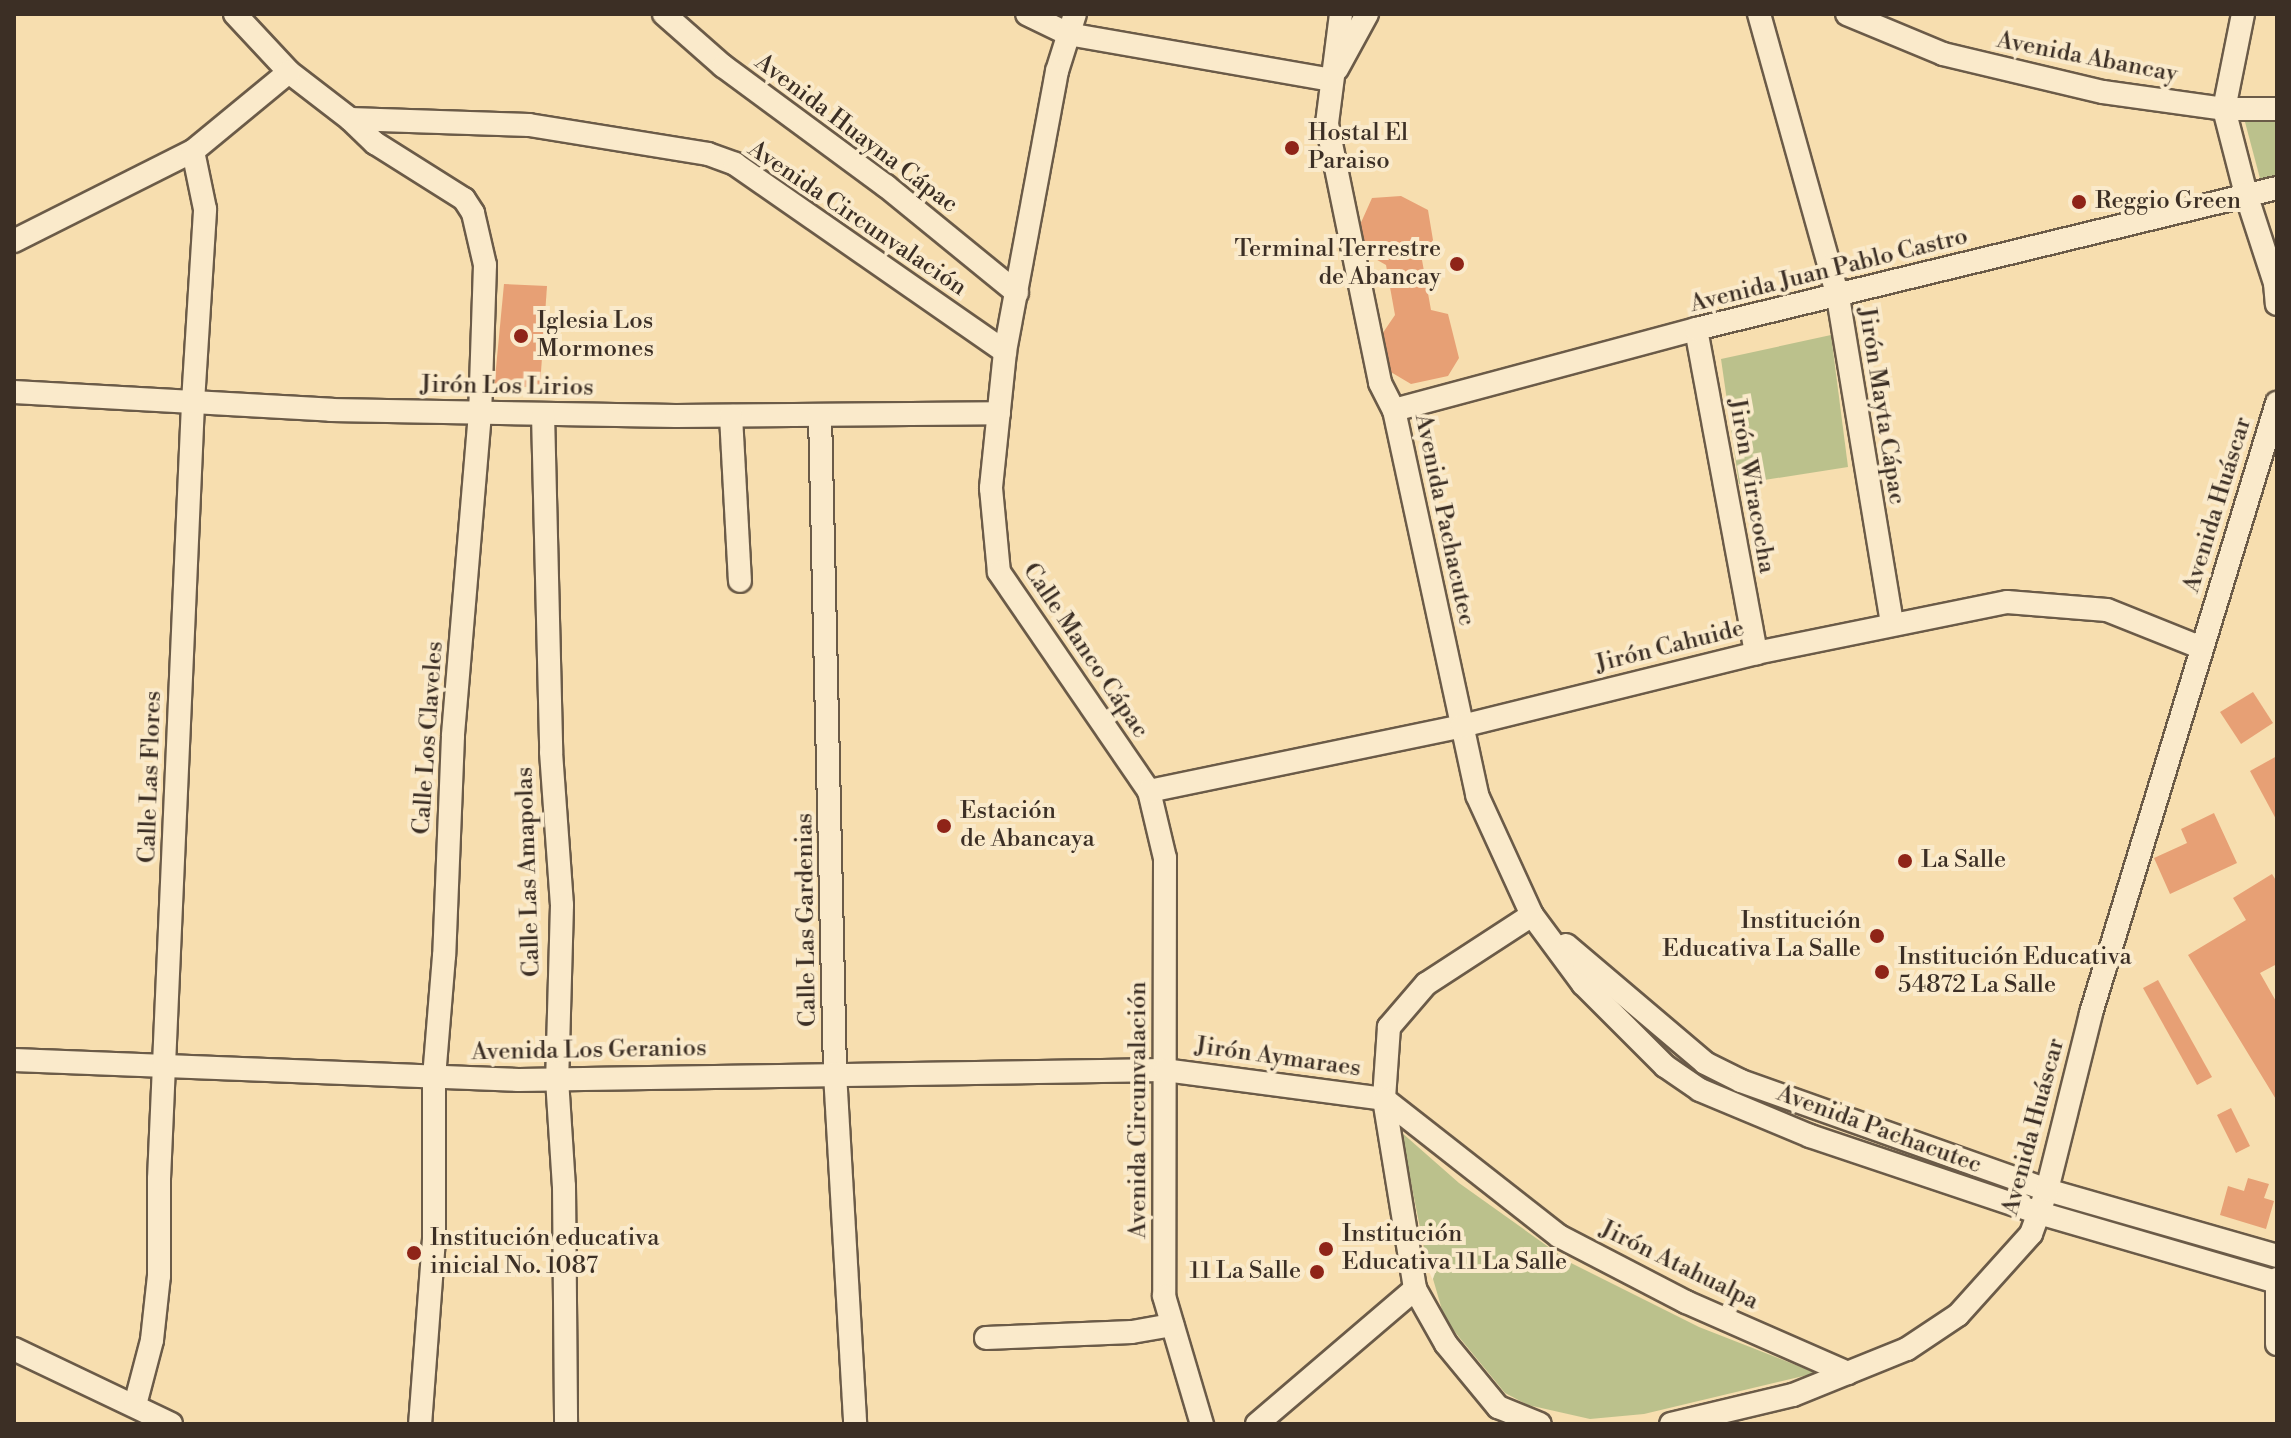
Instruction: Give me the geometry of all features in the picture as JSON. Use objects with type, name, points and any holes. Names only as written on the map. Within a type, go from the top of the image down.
[{"type":"street","points":[[235,14],[289,72],[350,119]]},
{"type":"street","name":"Avenida Huayna Cápac","points":[[664,14],[723,66],[886,186],[1017,293]]},
{"type":"street","points":[[1027,14],[1331,80]]},
{"type":"street","name":"Avenida Pachacutec","points":[[1341,14],[1327,124],[1380,383],[1394,410],[1477,795],[1532,915],[1583,984],[1665,1066],[1700,1090],[1810,1136],[2039,1213],[2277,1281]]},
{"type":"street","name":"Avenida Pachacutec","points":[[1331,80],[1367,14]]},
{"type":"street","name":"Jirón Mayta Cápac","points":[[1759,14],[1838,297],[1892,624]]},
{"type":"street","name":"Avenida Abancay","points":[[1847,14],[1943,54],[2103,92],[2224,109],[2277,109]]},
{"type":"street","points":[[2243,14],[2224,109],[2246,194],[2275,283],[2277,304]]},
{"type":"street","name":"Calle Manco Cápac","points":[[1072,24],[1057,71],[1005,352],[991,488],[999,572],[1149,791]]},
{"type":"street","points":[[14,241],[193,151],[289,72]]},
{"type":"street","name":"Avenida Circunvalación","points":[[350,119],[529,125],[708,154],[735,164],[761,180],[1005,352]]},
{"type":"street","name":"Calle Los Claveles","points":[[350,119],[375,143],[464,199],[473,213],[485,265],[480,413],[453,736],[444,956],[434,1077],[434,1239],[420,1424]]},
{"type":"street","name":"Calle Las Flores","points":[[135,1405],[152,1340],[159,1276],[159,1179],[193,402],[205,209],[193,151]]},
{"type":"street","name":"Avenida Juan Pablo Castro","points":[[1394,410],[1696,329],[2277,188]]},
{"type":"street","name":"Jirón Wiracocha","points":[[1696,329],[1756,653]]},
{"type":"street","name":"Jirón Los Lirios","points":[[14,392],[331,410],[731,416],[999,413]]},
{"type":"street","name":"Avenida Huáscar","points":[[1671,1424],[1709,1420],[1793,1395],[1907,1349],[1958,1315],[2031,1234],[2047,1190],[2091,1013],[2202,648],[2267,469],[2277,403]]},
{"type":"street","name":"Calle Las Amapolas","points":[[543,414],[551,752],[562,905],[557,1079],[564,1186],[566,1424]]},
{"type":"street","name":"Calle Las Gardenias","points":[[820,415],[835,1073],[855,1424]]},
{"type":"street","points":[[731,416],[740,581]]},
{"type":"street","name":"Jirón Cahuide","points":[[1149,791],[1462,726],[1756,653],[2007,602],[2107,610],[2202,648]]},
{"type":"street","name":"Avenida Circunvalación","points":[[1149,791],[1165,858],[1164,1296],[1202,1424]]},
{"type":"street","points":[[1532,915],[1426,984],[1389,1027],[1384,1099],[1415,1289],[1446,1344],[1498,1407],[1540,1424]]},
{"type":"street","name":"Avenida Pachacutec","points":[[1532,915],[1705,1063],[1797,1103],[2047,1190],[2277,1256]]},
{"type":"street","name":"Avenida Los Geranios","points":[[14,1060],[557,1079],[1165,1070]]},
{"type":"street","name":"Jirón Aymaraes","points":[[1165,1070],[1384,1099]]},
{"type":"street","name":"Jirón Atahualpa","points":[[1384,1099],[1559,1236],[1686,1302],[1848,1373]]},
{"type":"street","points":[[2277,1281],[2277,1344]]},
{"type":"street","points":[[1257,1424],[1415,1289]]},
{"type":"street","points":[[986,1338],[1132,1332],[1172,1325]]},
{"type":"street","points":[[14,1349],[171,1424]]},
{"type":"green space","points":[[2245,122],[2277,122],[2277,183],[2262,186]]},
{"type":"green space","points":[[1831,335],[1848,467],[1739,484],[1721,359]]},
{"type":"green space","points":[[1401,1132],[1459,1183],[1571,1263],[1699,1327],[1816,1373],[1644,1414],[1590,1419],[1528,1405],[1505,1393],[1445,1320],[1424,1248]]},
{"type":"building","points":[[1401,196],[1428,210],[1433,240],[1422,260],[1431,310],[1448,314],[1459,358],[1448,376],[1411,384],[1384,368],[1378,340],[1395,315],[1386,265],[1365,253],[1359,227],[1372,198]]},
{"type":"building","name":"Iglesia Los Mormones","points":[[504,284],[547,286],[540,386],[494,389]]},
{"type":"building","points":[[2253,692],[2273,723],[2241,744],[2220,712]]},
{"type":"building","points":[[2277,756],[2277,821],[2250,771]]},
{"type":"building","points":[[2214,813],[2237,863],[2170,894],[2154,858],[2187,843],[2181,829]]},
{"type":"building","points":[[2272,874],[2277,882],[2277,964],[2260,973],[2277,1003],[2277,1101],[2188,955],[2246,920],[2233,898]]},
{"type":"building","points":[[2158,980],[2212,1077],[2197,1085],[2143,988]]},
{"type":"building","points":[[2231,1108],[2250,1146],[2236,1153],[2217,1115]]},
{"type":"building","points":[[2248,1178],[2269,1184],[2264,1198],[2274,1201],[2266,1229],[2220,1215],[2228,1186],[2244,1191]]},
{"type":"place","name":"Hostal El Paraiso","points":[[1292,148]]},
{"type":"place","name":"Reggio Green","points":[[2079,202]]},
{"type":"place","name":"Terminal Terrestre de Abancay","points":[[1457,264]]},
{"type":"place","name":"Iglesia Los Mormones","points":[[521,336]]},
{"type":"place","name":"Estación de Abancaya","points":[[944,826]]},
{"type":"place","name":"La Salle","points":[[1905,861]]},
{"type":"place","name":"Institución Educativa La Salle","points":[[1877,936]]},
{"type":"place","name":"Institución Educativa 54872 La Salle","points":[[1882,972]]},
{"type":"place","name":"Institución Educativa 11 La Salle","points":[[1326,1249]]},
{"type":"place","name":"Institución educativa inicial No. 1087","points":[[414,1253]]},
{"type":"place","name":"11 La Salle","points":[[1317,1272]]}]
